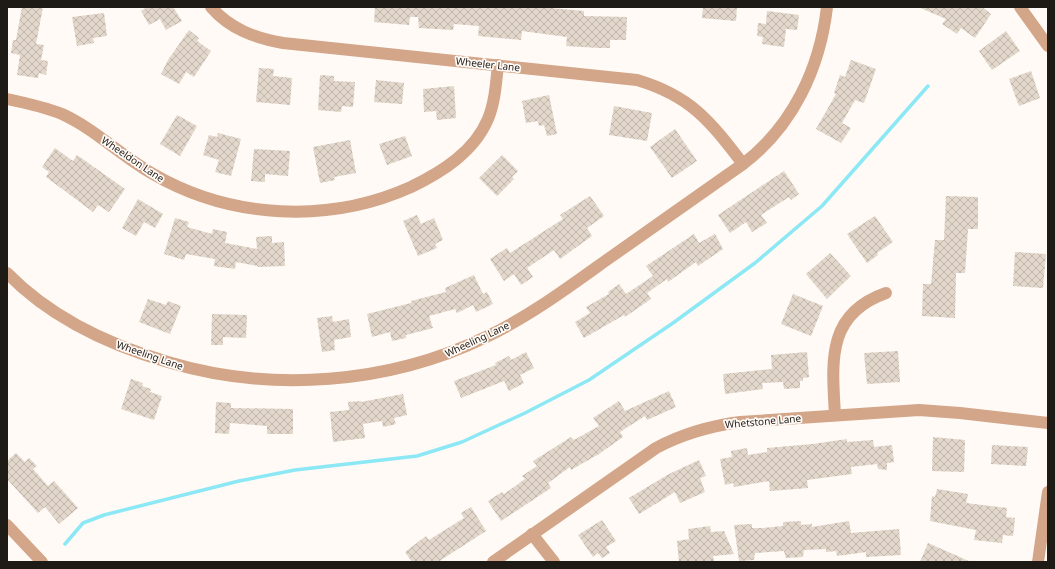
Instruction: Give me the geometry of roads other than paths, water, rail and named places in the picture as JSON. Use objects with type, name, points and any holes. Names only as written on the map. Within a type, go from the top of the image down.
[{"type":"street","name":"Wheeler Lane","points":[[211,7],[236,28],[267,40],[624,78],[660,88],[691,105],[706,118],[743,164]]},
{"type":"street","name":"Wheeling Lane","points":[[7,274],[40,302],[76,325],[110,341],[172,363],[234,377],[307,380],[355,376],[402,367],[434,358],[486,337],[512,323],[578,281],[743,164],[761,149],[778,131],[805,88],[819,53],[827,7]]},
{"type":"street","points":[[1020,7],[1048,46]]},
{"type":"street","name":"Wheeldon Lane","points":[[7,99],[42,107],[66,116],[96,134],[152,174],[203,197],[255,209],[310,212],[347,207],[382,198],[422,181],[448,166],[460,157],[476,138],[488,119],[492,107],[498,65]]},
{"type":"street","points":[[835,415],[834,358],[839,334],[846,320],[854,310],[865,302],[886,293]]},
{"type":"street","name":"Whetstone Lane","points":[[492,562],[642,457],[666,443],[686,434],[717,425],[835,415],[932,410],[1048,424]]},
{"type":"street","points":[[1038,562],[1048,492]]},
{"type":"street","points":[[7,525],[42,562]]},
{"type":"street","points":[[532,534],[554,562]]},
{"type":"waterway","points":[[65,544],[83,523],[104,515],[239,481],[295,470],[417,456],[462,442],[525,413],[589,380],[673,323],[755,263],[822,206],[928,86]]}]
